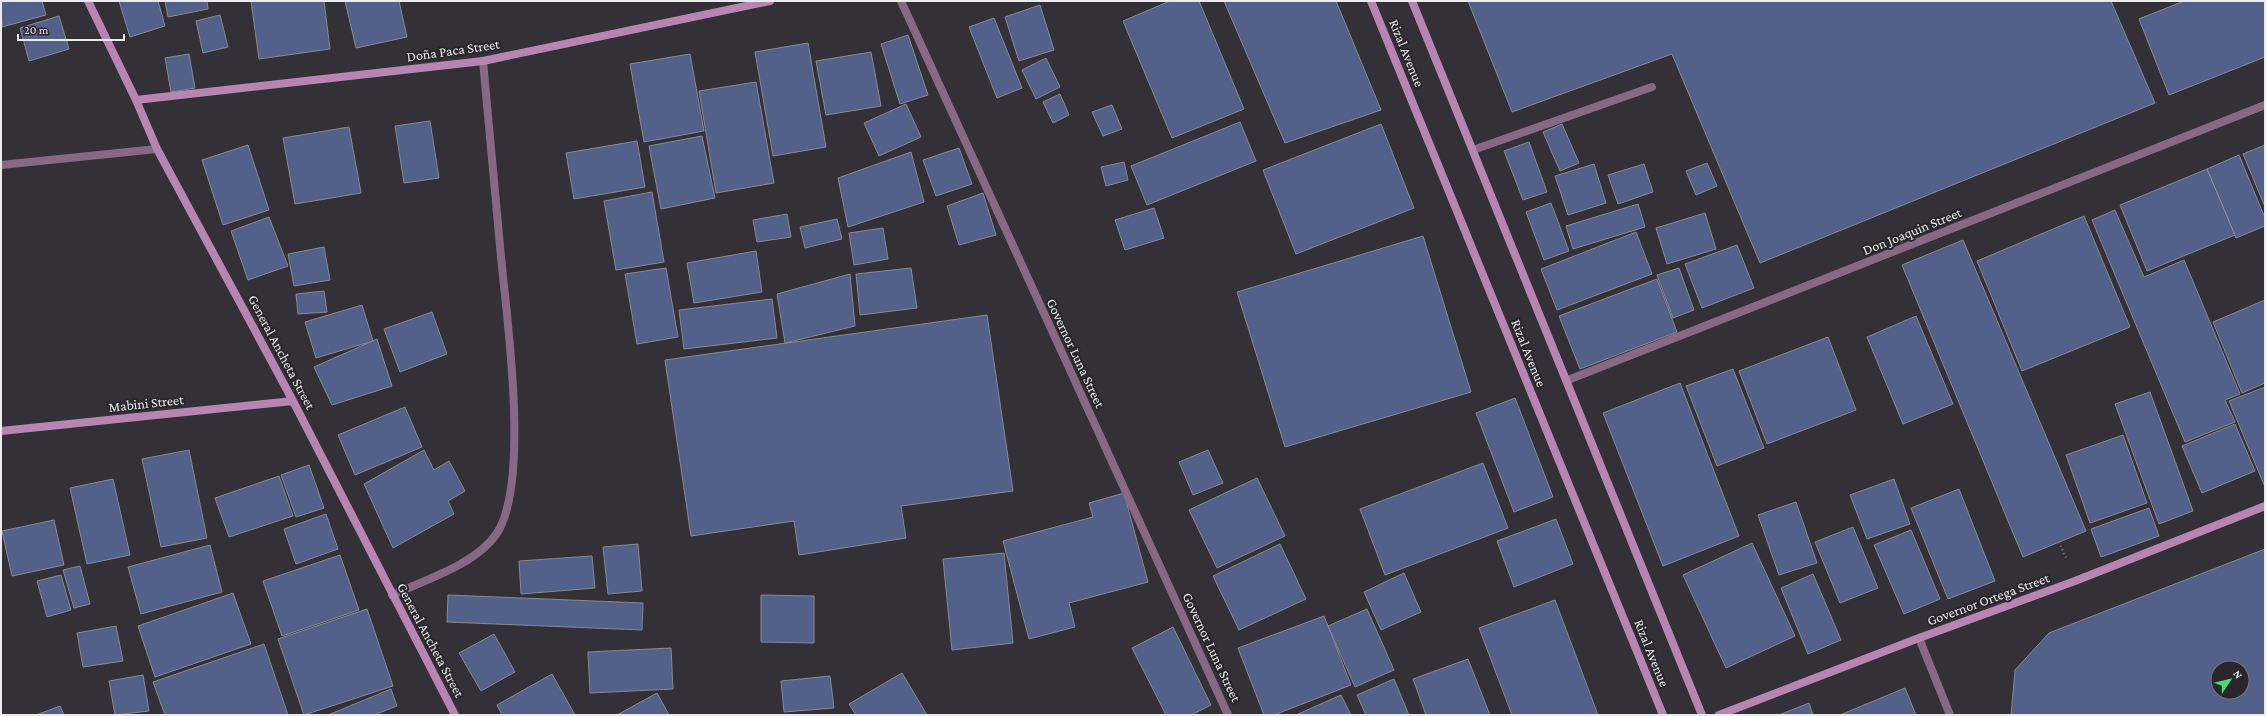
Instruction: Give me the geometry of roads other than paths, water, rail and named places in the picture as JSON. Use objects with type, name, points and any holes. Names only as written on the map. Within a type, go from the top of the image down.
[{"type":"street","name":"General Ancheta Street","points":[[88,1],[136,100],[157,149],[293,401],[455,715]]},
{"type":"street","name":"Doña Paca Street","points":[[136,100],[483,61],[770,1]]},
{"type":"street","name":"Governor Luna Street","points":[[901,1],[1228,715]]},
{"type":"street","name":"Rizal Avenue","points":[[1371,1],[1663,715]]},
{"type":"street","name":"Rizal Avenue","points":[[1412,1],[1568,380],[1702,715]]},
{"type":"street","points":[[392,595],[482,552],[498,532],[509,500],[513,456],[513,386],[483,61]]},
{"type":"street","points":[[1473,150],[1652,88]]},
{"type":"street","name":"Don Joaquin Street","points":[[1568,380],[2265,105]]},
{"type":"street","points":[[1,165],[157,149]]},
{"type":"street","name":"Mabini Street","points":[[1,431],[293,401]]},
{"type":"street","name":"Governor Ortega Street","points":[[1718,715],[1918,638],[2075,581],[2265,506]]},
{"type":"street","points":[[1918,638],[1950,715]]}]
